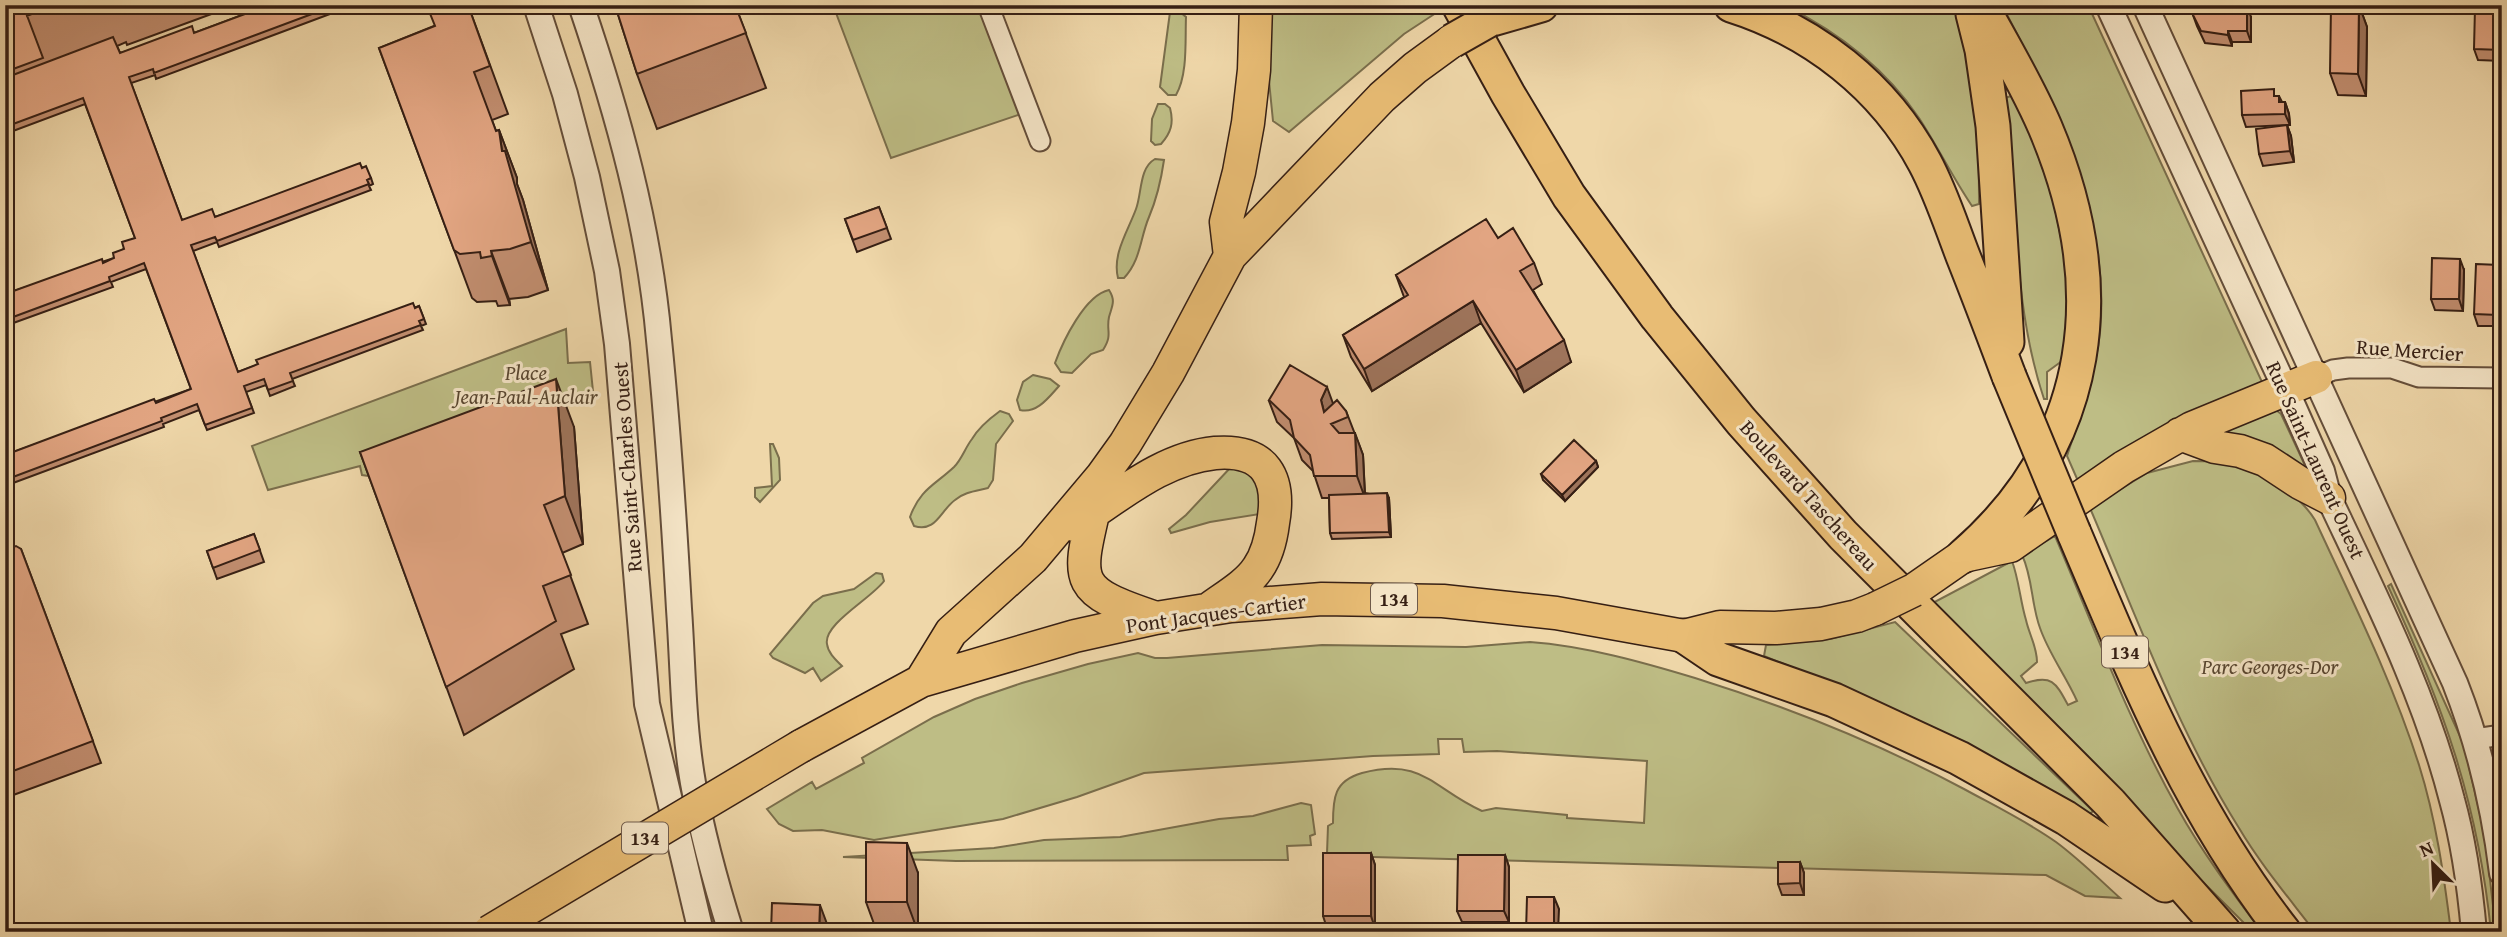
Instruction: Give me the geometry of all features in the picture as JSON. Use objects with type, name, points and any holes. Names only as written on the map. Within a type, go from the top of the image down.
[{"type":"highway","points":[[1452,41],[1483,11],[1541,5]]},
{"type":"highway","points":[[1731,5],[1776,23],[1825,51],[1858,77],[1899,122],[1940,193],[2009,376]]},
{"type":"highway","points":[[1970,5],[1982,50],[1993,126],[2009,376]]},
{"type":"highway","points":[[1963,556],[2010,510],[2037,472],[2047,452],[2072,394],[2080,354],[2084,312],[2082,270],[2075,226],[2059,167],[2045,128],[2026,88],[1981,5]]},
{"type":"highway","name":"Boulevard Taschereau","points":[[1483,11],[1514,104],[1569,196],[1657,317],[1741,421],[1851,544],[2110,803],[2220,928]]},
{"type":"highway","name":"134","points":[[2009,376],[2136,677],[2179,770],[2226,850],[2284,932]]},
{"type":"highway","points":[[1684,636],[1718,659],[1834,701],[1936,746],[1996,778],[2128,859],[2220,928]]},
{"type":"main road","points":[[1230,256],[1226,222],[1248,123],[1254,71],[1256,5]]},
{"type":"main road","points":[[921,681],[951,632],[1000,590],[1049,541],[1102,476],[1125,444],[1173,365],[1230,256],[1381,97],[1452,41]]},
{"type":"main road","points":[[1684,636],[1720,627],[1776,628],[1821,624],[1875,609],[1914,590],[1963,556],[2010,546],[2124,467],[2180,434],[2207,420],[2316,377]]},
{"type":"main road","points":[[2180,434],[2215,447],[2240,451],[2265,460],[2329,498]]},
{"type":"main road","points":[[1049,541],[1166,467],[1188,458],[1227,453],[1245,456],[1259,463],[1273,479],[1276,493],[1269,544],[1255,573],[1209,609]]},
{"type":"main road","points":[[1102,476],[1083,560],[1085,575],[1094,591],[1110,602],[1156,618]]},
{"type":"main road","name":"Pont Jacques-Cartier","points":[[489,932],[801,746],[921,681],[1053,641],[1209,609],[1322,599],[1443,601],[1556,613],[1684,636]]},
{"type":"street","name":"Rue Saint-Charles Ouest","points":[[536,5],[558,68],[579,144],[609,284],[624,415],[647,704],[701,932]]},
{"type":"street","name":"Rue Saint-Charles Ouest","points":[[581,5],[622,138],[652,282],[670,472],[680,612],[682,697],[688,750],[696,799],[731,932]]},
{"type":"street","points":[[988,5],[1040,141]]},
{"type":"street","name":"Rue Saint-Laurent Ouest","points":[[2108,5],[2286,390],[2322,471],[2329,498],[2414,684],[2434,739],[2459,829],[2474,932]]},
{"type":"street","name":"Rue Saint-Laurent Ouest","points":[[2145,5],[2451,672],[2475,739],[2491,806],[2502,873]]},
{"type":"street","name":"Rue Mercier","points":[[2316,377],[2338,368],[2392,368],[2419,377],[2502,378]]},
{"type":"street","points":[[2475,739],[2502,735]]},
{"type":"green space","points":[[833,5],[979,5],[1021,114],[891,158]]},
{"type":"green space","points":[[1272,5],[1436,5],[1439,11],[1404,34],[1289,132],[1273,121],[1269,81]]},
{"type":"green space","points":[[1784,5],[1953,5],[1968,53],[1972,78],[1977,129],[1979,204],[1972,206],[1919,118],[1876,67],[1841,39]]},
{"type":"green space","points":[[2002,5],[2088,5],[2262,382],[2078,481],[2067,456],[2098,349],[2101,289],[2097,246],[2088,204],[2059,122]]},
{"type":"green space","points":[[1170,12],[1180,12],[1186,17],[1184,67],[1176,95],[1168,95],[1160,87]]},
{"type":"green space","points":[[2014,95],[2052,194],[2064,253],[2069,324],[2062,361],[2047,372],[2047,399],[2044,399],[2034,363],[2021,288],[2005,98]]},
{"type":"green space","points":[[1158,104],[1165,104],[1170,108],[1172,123],[1161,144],[1155,145],[1151,141],[1152,119]]},
{"type":"green space","points":[[1155,159],[1164,160],[1140,249],[1130,271],[1124,278],[1118,278],[1119,251],[1136,209],[1146,168]]},
{"type":"green space","points":[[1109,290],[1113,304],[1108,322],[1108,340],[1103,350],[1091,354],[1072,373],[1061,372],[1055,363],[1076,320],[1092,300]]},
{"type":"green space","name":"Place Jean-Paul-Auclair","points":[[566,329],[568,363],[590,362],[594,401],[570,403],[383,478],[362,475],[360,466],[268,490],[252,446]]},
{"type":"green space","points":[[1033,375],[1050,379],[1059,386],[1037,407],[1020,410],[1017,400],[1023,382]]},
{"type":"green space","points":[[2276,410],[2281,414],[2309,474],[2215,431]]},
{"type":"green space","points":[[1000,411],[1009,414],[1013,421],[996,444],[993,480],[988,488],[959,497],[933,524],[914,526],[910,517],[918,500],[954,467],[978,431]]},
{"type":"green space","points":[[770,444],[773,444],[779,458],[780,480],[760,502],[755,497],[755,488],[772,486]]},
{"type":"green space","name":"Parc Georges-Dor","points":[[2193,461],[2234,463],[2258,470],[2290,492],[2315,520],[2384,671],[2419,765],[2435,827],[2451,932],[2315,932],[2256,855],[2217,791],[2158,671],[2090,508],[2147,473]]},
{"type":"green space","points":[[1238,466],[1263,482],[1260,514],[1210,522],[1171,533],[1169,529],[1186,515],[1231,467]]},
{"type":"green space","points":[[2055,536],[2113,674],[2160,776],[2197,841],[2262,932],[2253,932],[1927,606],[2012,561],[2037,656],[2037,662],[2021,676],[2026,683],[2048,680],[2060,691],[2068,705],[2077,701],[2040,628],[2022,555]]},
{"type":"green space","points":[[876,573],[882,574],[884,581],[840,620],[828,636],[829,650],[842,666],[821,681],[813,668],[805,673],[773,658],[770,654],[813,603],[823,596],[854,589]]},
{"type":"green space","points":[[2391,584],[2464,745],[2485,836],[2496,932],[2491,932],[2477,840],[2455,754],[2425,671],[2388,586]]},
{"type":"green space","points":[[1895,622],[2093,811],[2089,815],[1948,735],[1875,701],[1764,656],[1766,645],[1830,639]]},
{"type":"green space","points":[[1530,642],[1592,651],[1675,672],[1764,701],[1866,741],[1932,772],[2034,828],[2073,855],[2120,898],[2085,896],[2046,875],[1334,856],[1333,853],[1327,853],[1328,826],[1333,823],[1335,798],[1341,786],[1353,776],[1383,769],[1414,772],[1482,811],[1496,808],[1567,815],[1567,818],[1644,823],[1647,761],[1497,751],[1464,752],[1462,739],[1438,739],[1439,754],[1373,756],[1144,773],[1003,819],[874,840],[822,830],[793,831],[779,824],[767,809],[812,782],[816,789],[864,763],[862,758],[934,717],[975,699],[1088,664],[1138,653],[1167,658],[1322,645],[1466,647]]},
{"type":"green space","points":[[1301,803],[1311,805],[1315,834],[1310,836],[1311,845],[1287,846],[1288,860],[956,861],[843,857],[994,848],[1044,840],[1120,837],[1219,819],[1253,816]]},
{"type":"building","points":[[5,5],[23,5],[43,58],[5,72]]},
{"type":"building","points":[[24,5],[55,5],[27,16]]},
{"type":"building","points":[[269,5],[336,5],[154,73],[153,69],[129,77],[182,220],[212,209],[215,217],[360,163],[362,168],[366,166],[371,178],[367,180],[369,184],[217,241],[215,237],[191,245],[238,372],[258,364],[256,360],[413,303],[415,308],[419,306],[424,319],[419,321],[421,325],[290,373],[293,381],[268,390],[264,379],[244,386],[252,408],[205,425],[197,404],[161,418],[162,421],[5,480],[5,455],[154,399],[156,403],[191,389],[144,263],[109,277],[110,281],[5,320],[5,294],[102,259],[103,263],[114,258],[113,253],[124,249],[122,242],[135,238],[83,98],[5,127],[5,78],[113,37],[120,53],[192,26],[194,33]]},
{"type":"building","points":[[443,5],[468,5],[490,66],[474,72],[496,131],[499,130],[502,151],[505,151],[531,242],[510,249],[491,251],[492,256],[481,258],[480,252],[460,254],[454,250],[379,48],[435,26],[429,11]]},
{"type":"building","points":[[615,5],[735,5],[746,33],[637,74]]},
{"type":"building","points":[[2195,5],[2247,5],[2247,31],[2228,31],[2228,35],[2201,31],[2193,15]]},
{"type":"building","points":[[2331,5],[2359,5],[2358,74],[2330,73]]},
{"type":"building","points":[[2475,8],[2502,9],[2502,50],[2474,49]]},
{"type":"building","points":[[2274,89],[2274,96],[2279,96],[2279,102],[2285,102],[2285,114],[2242,115],[2241,91]]},
{"type":"building","points":[[2287,125],[2290,151],[2259,154],[2256,129]]},
{"type":"building","points":[[879,207],[887,228],[853,240],[845,219]]},
{"type":"building","points":[[1486,219],[1498,238],[1513,228],[1534,263],[1520,271],[1564,340],[1516,370],[1473,301],[1364,369],[1343,335],[1408,295],[1396,275]]},
{"type":"building","points":[[2432,258],[2460,259],[2459,299],[2431,299]]},
{"type":"building","points":[[2476,264],[2499,265],[2498,315],[2474,314]]},
{"type":"building","points":[[1290,365],[1327,387],[1321,400],[1324,412],[1337,400],[1346,411],[1348,417],[1331,424],[1339,433],[1355,433],[1357,476],[1314,476],[1310,455],[1294,438],[1290,420],[1269,400]]},
{"type":"building","points":[[556,379],[565,496],[544,505],[571,575],[543,586],[556,621],[446,687],[360,452]]},
{"type":"building","points":[[1574,440],[1596,461],[1562,495],[1541,474]]},
{"type":"building","points":[[1387,493],[1389,532],[1330,533],[1329,495]]},
{"type":"building","points":[[254,534],[260,550],[213,568],[207,551]]},
{"type":"building","points":[[16,546],[21,549],[93,741],[5,774],[5,550]]},
{"type":"building","points":[[866,842],[907,843],[907,902],[866,902]]},
{"type":"building","points":[[1323,853],[1371,853],[1371,916],[1323,916]]},
{"type":"building","points":[[1458,855],[1505,855],[1504,911],[1457,911]]},
{"type":"building","points":[[1778,862],[1800,862],[1800,883],[1778,884]]},
{"type":"building","points":[[1527,897],[1554,897],[1554,932],[1526,932]]},
{"type":"building","points":[[772,903],[820,905],[819,932],[771,932]]}]
